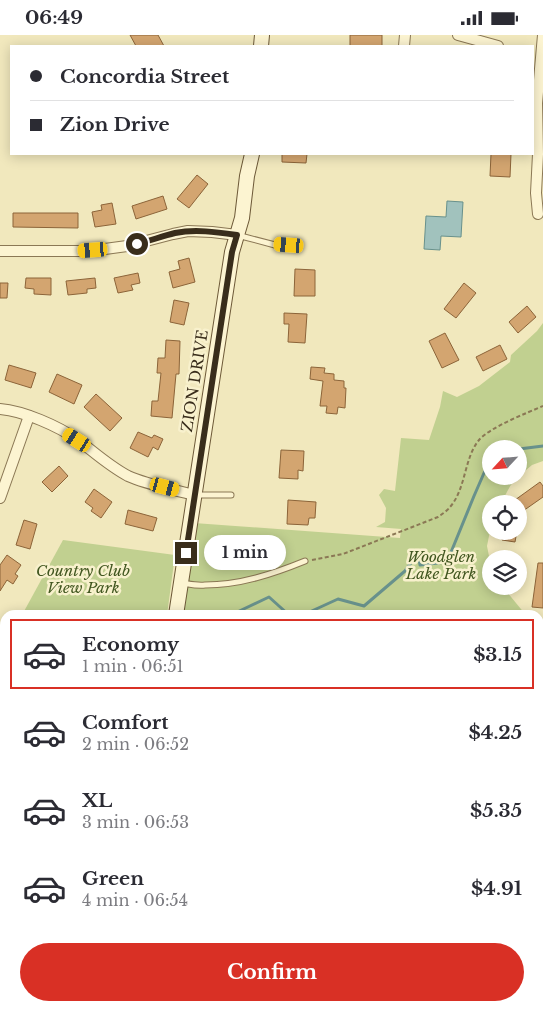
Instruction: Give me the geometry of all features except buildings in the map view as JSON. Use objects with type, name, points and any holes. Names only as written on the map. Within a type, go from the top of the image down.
[{"type":"main road","name":"ZION DRIVE","points":[[177,610],[232,252],[242,218],[252,155]]},
{"type":"street","points":[[458,35],[494,45]]},
{"type":"street","points":[[538,214],[536,193],[538,154],[537,53],[543,35]]},
{"type":"street","points":[[0,251],[81,251],[105,249],[127,246],[173,233],[188,231],[237,235]]},
{"type":"street","points":[[0,409],[29,416],[62,430],[107,463],[129,476],[194,495]]},
{"type":"street","points":[[0,498],[29,416]]},
{"type":"lane","points":[[237,235],[275,245],[289,245]]},
{"type":"lane","points":[[194,495],[230,495]]},
{"type":"lane","points":[[181,583],[203,586],[243,582],[278,572],[305,561]]},
{"type":"path","points":[[305,561],[343,554],[438,517],[450,507],[457,495],[475,446],[481,438],[492,430],[543,406]]},
{"type":"green space","name":"Woodglen Lake Park","points":[[543,323],[543,461],[528,468],[528,440],[482,440],[482,485],[511,485],[506,495],[482,495],[482,540],[488,540],[488,550],[482,550],[482,595],[509,595],[522,610],[185,610],[194,523],[400,538],[401,529],[376,527],[385,522],[386,508],[379,495],[384,489],[395,491],[401,438],[429,440],[440,407],[443,391],[457,397],[479,386],[510,362],[511,355]]},
{"type":"green space","name":"Country Club View Park","points":[[63,540],[175,555],[168,610],[25,610]]},
{"type":"water","points":[[447,201],[463,202],[461,237],[441,236],[440,250],[424,249],[426,216],[446,217]]},
{"type":"waterway","points":[[528,448],[543,446]]},
{"type":"waterway","points":[[314,610],[338,599],[364,606],[405,571],[418,553],[420,565],[447,562],[482,478]]},
{"type":"waterway","points":[[242,610],[269,597],[283,610]]},
{"type":"route","points":[[137,244],[173,233],[188,231],[237,235],[232,252],[186,553]]}]
